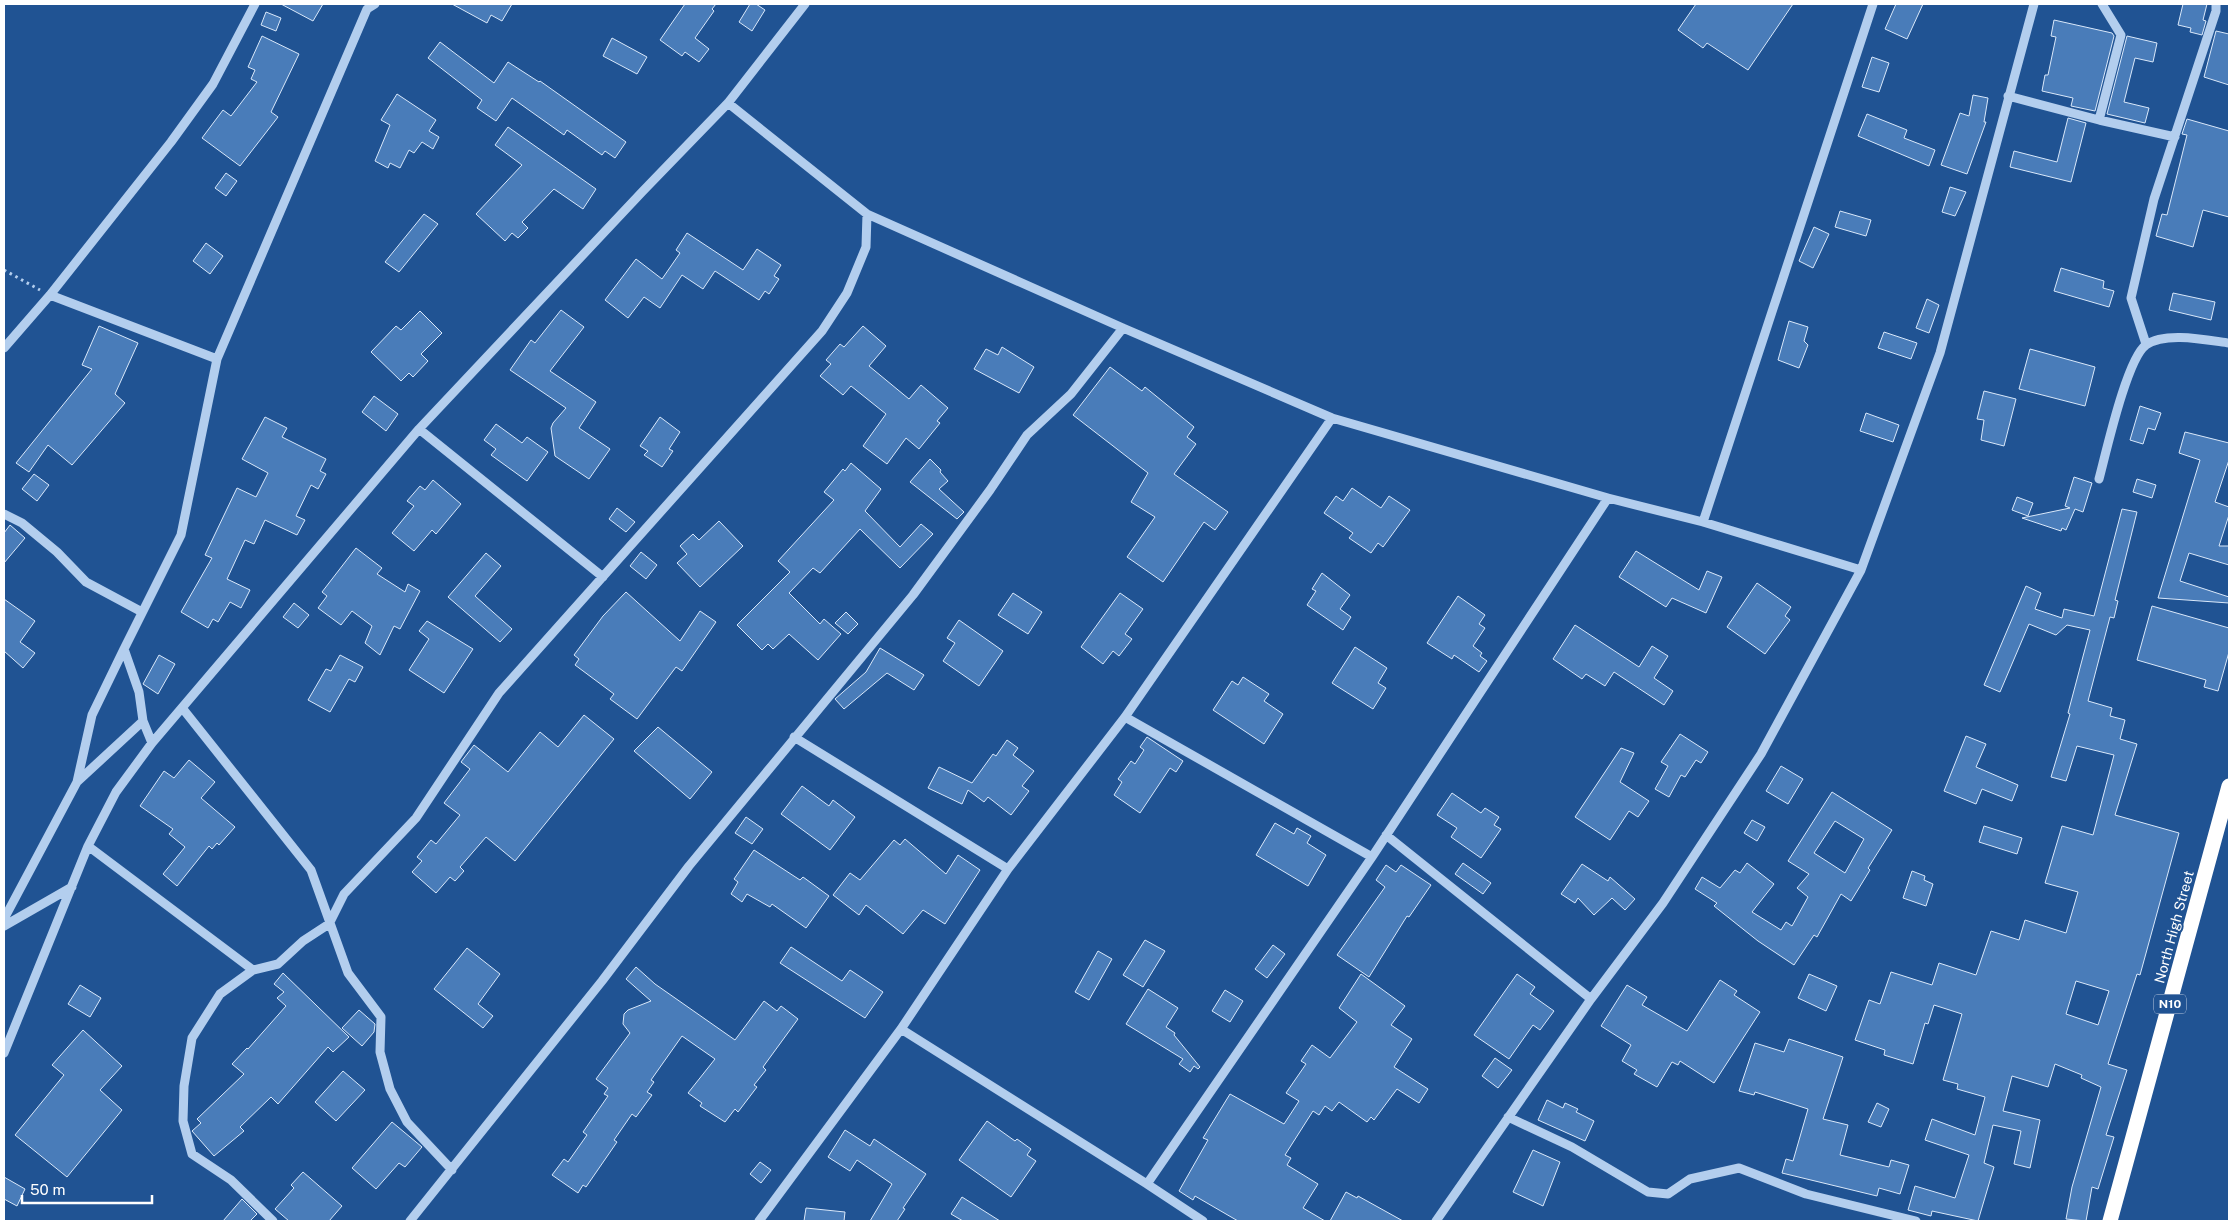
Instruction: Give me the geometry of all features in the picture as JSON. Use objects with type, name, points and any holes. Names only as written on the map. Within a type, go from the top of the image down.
[{"type":"highway","name":"North High Street","points":[[2110,1221],[2229,786]]},
{"type":"street","points":[[4,348],[50,295],[170,142],[212,84],[255,4]]},
{"type":"street","points":[[4,919],[77,782],[92,715],[181,535],[217,359],[367,9],[375,4]]},
{"type":"street","points":[[4,1050],[88,846],[116,792],[152,743],[183,709],[419,429],[728,103],[806,4]]},
{"type":"street","points":[[1703,522],[1873,4]]},
{"type":"street","points":[[1436,1221],[1591,999],[1663,903],[1761,754],[1860,570],[1940,353],[2034,4]]},
{"type":"street","points":[[2099,120],[2121,35],[2102,4]]},
{"type":"street","points":[[2146,344],[2131,298],[2154,199],[2216,11],[2216,4]]},
{"type":"street","points":[[2008,96],[2099,120],[2175,137]]},
{"type":"street","points":[[728,103],[867,214],[1123,328],[1332,418],[1608,498],[1703,522],[1860,570]]},
{"type":"street","points":[[273,1221],[231,1180],[192,1154],[183,1121],[184,1086],[192,1038],[220,994],[253,970],[278,964],[303,941],[329,924],[344,894],[416,818],[499,694],[822,331],[847,293],[866,247],[867,214]]},
{"type":"street","points":[[50,295],[217,359]]},
{"type":"street","points":[[410,1221],[452,1170],[689,866],[913,595],[990,490],[1026,435],[1071,394],[1123,328]]},
{"type":"street","points":[[2099,479],[2128,376],[2137,353],[2146,344],[2162,338],[2196,339],[2229,343]]},
{"type":"street","points":[[759,1221],[901,1029],[1008,869],[1125,717],[1332,418]]},
{"type":"street","points":[[419,429],[603,577]]},
{"type":"street","points":[[1148,1184],[1372,857],[1608,498]]},
{"type":"street","points":[[4,514],[22,523],[57,552],[86,582],[142,612]]},
{"type":"street","points":[[124,649],[139,692],[143,721],[152,743]]},
{"type":"street","points":[[183,709],[311,870],[348,973],[381,1017],[380,1052],[390,1089],[407,1122],[452,1170]]},
{"type":"street","points":[[1125,717],[1372,857]]},
{"type":"street","points":[[77,782],[143,721]]},
{"type":"street","points":[[794,737],[1008,869]]},
{"type":"street","points":[[1386,834],[1591,999]]},
{"type":"street","points":[[88,846],[253,970]]},
{"type":"street","points":[[4,926],[72,887]]},
{"type":"street","points":[[901,1029],[1148,1184],[1203,1221]]},
{"type":"street","points":[[1508,1117],[1572,1147],[1648,1192],[1668,1194],[1690,1179],[1739,1168],[1806,1194],[1916,1221]]},
{"type":"path","points":[[4,270],[50,295]]},
{"type":"building","points":[[281,4],[323,4],[313,21]]},
{"type":"building","points":[[452,4],[512,4],[502,21],[491,15],[487,23]]},
{"type":"building","points":[[685,4],[716,4],[712,9],[714,11],[695,38],[709,49],[699,62],[685,52],[682,56],[660,40]]},
{"type":"building","points":[[750,4],[756,4],[765,10],[752,31],[739,22]]},
{"type":"building","points":[[1696,4],[1793,4],[1748,70],[1707,43],[1703,48],[1678,30]]},
{"type":"building","points":[[1896,4],[1923,4],[1907,39],[1885,29]]},
{"type":"building","points":[[2183,4],[2207,4],[2203,20],[2206,21],[2202,35],[2190,32],[2191,28],[2178,25]]},
{"type":"building","points":[[266,12],[281,18],[276,31],[261,25]]},
{"type":"building","points":[[2054,20],[2112,33],[2114,36],[2095,111],[2071,106],[2073,98],[2042,91],[2045,75],[2048,75],[2056,37],[2051,36]]},
{"type":"building","points":[[2216,31],[2229,34],[2229,85],[2204,77]]},
{"type":"building","points":[[262,36],[299,54],[271,112],[278,117],[240,166],[202,138],[223,110],[231,116],[257,82],[251,79],[255,70],[248,67]]},
{"type":"building","points":[[2127,36],[2157,43],[2153,62],[2135,58],[2124,102],[2149,108],[2145,123],[2107,114]]},
{"type":"building","points":[[612,38],[647,57],[637,74],[603,56]]},
{"type":"building","points":[[440,42],[494,83],[508,62],[540,81],[626,142],[615,158],[605,151],[602,155],[567,130],[564,135],[512,98],[496,121],[477,108],[482,100],[428,58]]},
{"type":"building","points":[[1872,57],[1889,63],[1879,92],[1862,87]]},
{"type":"building","points":[[397,94],[436,120],[429,131],[439,137],[433,149],[422,142],[414,153],[409,150],[400,168],[390,163],[388,168],[375,161],[390,125],[381,120]]},
{"type":"building","points":[[1973,95],[1988,98],[1984,122],[1986,122],[1967,174],[1941,165],[1960,113],[1969,116]]},
{"type":"building","points":[[1867,114],[1907,130],[1904,138],[1935,150],[1929,166],[1858,136]]},
{"type":"building","points":[[2068,118],[2086,123],[2071,182],[2010,167],[2014,151],[2057,162]]},
{"type":"building","points":[[2187,119],[2229,131],[2229,217],[2203,210],[2193,247],[2156,236],[2162,214],[2167,215],[2187,135],[2182,134]]},
{"type":"building","points":[[508,127],[596,189],[583,209],[554,189],[522,222],[528,228],[518,238],[512,233],[505,241],[476,214],[522,165],[495,145]]},
{"type":"building","points":[[226,173],[237,181],[226,196],[215,188]]},
{"type":"building","points":[[1950,187],[1966,192],[1955,216],[1942,212]]},
{"type":"building","points":[[1840,211],[1871,220],[1866,236],[1835,227]]},
{"type":"building","points":[[424,214],[438,224],[399,272],[385,262]]},
{"type":"building","points":[[1814,227],[1829,234],[1813,268],[1799,261]]},
{"type":"building","points":[[687,233],[743,270],[757,249],[781,265],[774,276],[779,279],[769,294],[765,291],[759,300],[715,271],[703,289],[682,275],[660,308],[644,297],[628,318],[605,300],[636,259],[662,279],[680,253],[676,250]]},
{"type":"building","points":[[206,243],[223,256],[210,274],[193,261]]},
{"type":"building","points":[[2061,268],[2104,281],[2103,288],[2114,291],[2109,307],[2054,291]]},
{"type":"building","points":[[2173,293],[2215,302],[2211,320],[2169,310]]},
{"type":"building","points":[[1927,299],[1939,305],[1929,333],[1916,328]]},
{"type":"building","points":[[561,310],[584,327],[550,371],[596,402],[579,428],[610,449],[589,479],[555,456],[551,428],[566,408],[510,370],[531,340],[535,343]]},
{"type":"building","points":[[420,311],[442,333],[421,354],[428,361],[413,377],[409,373],[401,381],[371,352],[396,326],[401,330]]},
{"type":"building","points":[[1789,321],[1808,327],[1804,341],[1808,345],[1799,368],[1778,360]]},
{"type":"building","points":[[99,326],[138,343],[115,394],[125,403],[72,465],[48,445],[29,472],[16,463],[92,369],[82,365]]},
{"type":"building","points":[[863,326],[886,346],[869,366],[909,399],[921,385],[948,408],[937,421],[940,423],[919,449],[906,438],[887,464],[863,446],[886,414],[851,386],[843,395],[820,376],[831,364],[826,360],[840,344],[844,347]]},
{"type":"building","points":[[1884,332],[1917,343],[1911,359],[1878,348]]},
{"type":"building","points":[[1002,347],[1034,367],[1019,393],[974,369],[986,349],[998,355]]},
{"type":"building","points":[[2030,349],[2095,367],[2085,406],[2019,389]]},
{"type":"building","points":[[1110,367],[1142,391],[1145,387],[1194,427],[1187,437],[1196,444],[1174,474],[1228,512],[1215,530],[1204,522],[1163,582],[1127,557],[1155,517],[1131,502],[1148,473],[1073,415]]},
{"type":"building","points":[[1984,391],[2016,399],[2004,446],[1981,440],[1984,420],[1977,419]]},
{"type":"building","points":[[374,396],[398,414],[386,431],[362,412]]},
{"type":"building","points":[[2140,406],[2161,413],[2155,430],[2148,428],[2143,444],[2130,440]]},
{"type":"building","points":[[1866,413],[1899,425],[1893,442],[1860,431]]},
{"type":"building","points":[[265,417],[287,428],[282,437],[326,459],[320,471],[326,474],[318,489],[311,485],[296,516],[305,520],[297,535],[265,520],[254,544],[245,540],[227,579],[250,590],[241,608],[230,602],[218,622],[213,619],[208,628],[181,612],[212,558],[205,555],[237,488],[256,497],[268,473],[242,459]]},
{"type":"building","points":[[660,417],[680,432],[669,449],[673,451],[662,467],[644,455],[648,451],[640,446]]},
{"type":"building","points":[[496,424],[522,443],[527,437],[548,452],[527,481],[491,455],[496,449],[484,440]]},
{"type":"building","points":[[2185,432],[2229,443],[2229,460],[2215,502],[2229,507],[2229,515],[2219,546],[2229,546],[2229,565],[2189,553],[2180,581],[2229,597],[2229,603],[2158,598],[2200,460],[2179,453]]},
{"type":"building","points":[[930,459],[941,470],[940,472],[948,481],[939,489],[964,512],[957,519],[910,482]]},
{"type":"building","points":[[851,463],[881,489],[865,511],[900,547],[921,524],[933,534],[900,568],[860,529],[820,573],[813,568],[789,593],[820,624],[824,619],[841,634],[818,660],[789,634],[773,649],[768,644],[762,650],[737,625],[790,572],[778,561],[834,500],[824,492],[843,469],[845,471]]},
{"type":"building","points":[[34,474],[49,485],[37,501],[22,489]]},
{"type":"building","points":[[2074,477],[2092,483],[2083,512],[2075,509],[2066,530],[2062,528],[2061,531],[2022,518],[2070,508],[2065,506]]},
{"type":"building","points":[[2137,479],[2156,485],[2152,498],[2133,492]]},
{"type":"building","points":[[433,480],[461,504],[436,534],[432,530],[414,551],[392,533],[414,506],[407,501],[420,486],[425,490]]},
{"type":"building","points":[[1352,488],[1381,508],[1389,496],[1410,510],[1383,547],[1378,543],[1371,553],[1349,538],[1353,533],[1324,513],[1336,496],[1343,501]]},
{"type":"building","points":[[2017,497],[2033,503],[2028,516],[2012,510]]},
{"type":"building","points":[[617,508],[635,522],[626,532],[609,519]]},
{"type":"building","points":[[2122,509],[2137,512],[2115,600],[2118,601],[2114,618],[2110,617],[2088,701],[2112,708],[2110,716],[2125,720],[2120,739],[2137,744],[2115,815],[2179,833],[2140,975],[2137,974],[2108,1064],[2127,1070],[2106,1135],[2114,1137],[2098,1189],[2092,1187],[2086,1221],[2066,1219],[2072,1187],[2101,1087],[2081,1078],[2082,1075],[2055,1064],[2048,1087],[2012,1076],[2003,1111],[2040,1120],[2030,1168],[2014,1164],[2021,1131],[1993,1125],[1984,1163],[1994,1167],[1978,1221],[1932,1211],[1931,1216],[1908,1210],[1915,1186],[1955,1198],[1969,1155],[1925,1140],[1932,1119],[1975,1135],[1985,1097],[1957,1089],[1958,1084],[1943,1080],[1962,1014],[1934,1005],[1928,1024],[1925,1023],[1913,1064],[1884,1055],[1885,1050],[1855,1040],[1869,1000],[1880,1004],[1891,972],[1932,985],[1939,963],[1976,975],[1991,931],[2019,940],[2025,920],[2066,933],[2078,892],[2045,883],[2062,826],[2093,835],[2114,755],[2077,746],[2066,781],[2051,777],[2070,714],[2068,713],[2090,630],[2067,625],[2056,635],[2029,624],[2000,692],[1984,685],[2026,586],[2041,593],[2035,609],[2062,618],[2064,609],[2094,616]],"holes":[[[2076,981],[2109,991],[2098,1025],[2066,1014]]]},
{"type":"building","points":[[719,521],[743,546],[700,587],[677,563],[687,554],[680,546],[693,534],[699,540]]},
{"type":"building","points":[[10,525],[25,538],[4,563],[4,533]]},
{"type":"building","points":[[356,548],[382,568],[377,574],[405,592],[408,584],[420,591],[400,629],[394,626],[380,655],[365,643],[372,626],[352,611],[341,625],[318,608],[327,596],[322,592]]},
{"type":"building","points":[[1636,551],[1699,590],[1707,571],[1722,577],[1706,613],[1672,598],[1666,607],[1619,577]]},
{"type":"building","points":[[641,552],[657,565],[646,579],[630,566]]},
{"type":"building","points":[[486,553],[501,566],[475,596],[512,629],[500,642],[448,597]]},
{"type":"building","points":[[1322,573],[1350,595],[1340,609],[1351,617],[1343,630],[1307,605],[1316,591],[1312,589]]},
{"type":"building","points":[[1757,583],[1791,607],[1785,616],[1790,620],[1765,654],[1727,627]]},
{"type":"building","points":[[626,592],[680,641],[700,611],[716,622],[682,671],[676,667],[637,719],[610,699],[614,694],[575,665],[579,659],[574,655],[603,616]]},
{"type":"building","points":[[1013,593],[1042,612],[1028,634],[998,615]]},
{"type":"building","points":[[1120,593],[1143,609],[1125,634],[1132,639],[1119,656],[1113,651],[1103,664],[1081,647]]},
{"type":"building","points":[[1458,596],[1485,615],[1479,624],[1485,628],[1473,646],[1482,653],[1480,656],[1487,661],[1479,672],[1454,655],[1452,659],[1427,643]]},
{"type":"building","points":[[4,599],[35,621],[20,642],[35,653],[23,668],[4,651]]},
{"type":"building","points":[[294,603],[309,615],[298,628],[283,617]]},
{"type":"building","points":[[2152,606],[2229,628],[2229,652],[2218,691],[2204,687],[2206,680],[2137,660]]},
{"type":"building","points":[[846,612],[858,624],[848,634],[835,623]]},
{"type":"building","points":[[959,620],[1003,651],[979,686],[943,661],[955,643],[947,638]]},
{"type":"building","points":[[427,621],[473,649],[444,693],[409,670],[429,639],[419,631]]},
{"type":"building","points":[[1575,625],[1639,667],[1652,646],[1668,656],[1654,678],[1673,691],[1664,705],[1614,672],[1605,686],[1586,674],[1582,679],[1553,659]]},
{"type":"building","points":[[1355,647],[1387,668],[1378,683],[1386,688],[1373,709],[1332,683]]},
{"type":"building","points":[[880,648],[924,675],[914,690],[887,673],[844,709],[835,699],[866,672]]},
{"type":"building","points":[[159,655],[175,664],[158,694],[143,684]]},
{"type":"building","points":[[340,655],[363,667],[355,682],[349,679],[330,712],[308,700],[326,669],[331,671]]},
{"type":"building","points":[[1243,677],[1269,694],[1264,701],[1283,714],[1264,744],[1213,710],[1232,681],[1238,685]]},
{"type":"building","points":[[584,715],[614,739],[515,861],[486,837],[460,867],[464,871],[455,881],[450,877],[436,893],[412,872],[422,861],[417,857],[431,840],[436,844],[460,815],[444,803],[470,769],[461,762],[474,745],[508,772],[540,732],[558,747]]},
{"type":"building","points":[[658,727],[712,772],[690,799],[634,751]]},
{"type":"building","points":[[1680,734],[1708,752],[1701,763],[1696,760],[1685,777],[1681,775],[1669,797],[1655,789],[1668,766],[1661,762]]},
{"type":"building","points":[[1966,736],[1986,744],[1976,767],[2018,785],[2012,801],[1982,789],[1976,804],[1944,791]]},
{"type":"building","points":[[1147,737],[1183,761],[1176,772],[1170,768],[1140,813],[1114,795],[1122,782],[1118,779],[1131,761],[1135,764],[1144,750],[1140,747]]},
{"type":"building","points":[[1007,740],[1018,748],[1013,755],[1034,771],[1022,786],[1029,791],[1011,815],[988,797],[984,802],[968,790],[962,804],[928,788],[939,767],[972,783],[993,754],[996,756]]},
{"type":"building","points":[[1621,748],[1634,753],[1620,782],[1649,801],[1638,817],[1629,811],[1610,840],[1575,817]]},
{"type":"building","points":[[189,760],[215,782],[201,798],[235,827],[219,845],[217,843],[212,849],[209,846],[177,886],[163,874],[185,847],[169,834],[173,829],[140,806],[164,771],[174,778]]},
{"type":"building","points":[[1781,766],[1803,779],[1788,804],[1766,791]]},
{"type":"building","points":[[802,786],[829,806],[833,800],[855,817],[830,850],[781,814]]},
{"type":"building","points":[[1832,792],[1892,830],[1868,868],[1870,870],[1851,901],[1841,894],[1817,937],[1814,935],[1794,965],[1758,941],[1714,906],[1717,903],[1695,889],[1702,877],[1720,888],[1735,870],[1740,873],[1747,863],[1774,884],[1752,912],[1781,930],[1786,922],[1792,926],[1808,897],[1797,888],[1809,874],[1788,861]],"holes":[[[1835,821],[1864,839],[1845,873],[1814,853]]]},
{"type":"building","points":[[1452,793],[1481,813],[1485,808],[1499,817],[1494,825],[1501,829],[1481,858],[1451,837],[1457,828],[1437,815]]},
{"type":"building","points":[[746,817],[763,829],[752,844],[735,833]]},
{"type":"building","points":[[1752,820],[1765,827],[1757,841],[1744,833]]},
{"type":"building","points":[[1275,823],[1294,834],[1297,828],[1311,836],[1307,843],[1326,855],[1308,886],[1256,855]]},
{"type":"building","points":[[1984,826],[2022,838],[2017,854],[1979,842]]},
{"type":"building","points":[[905,839],[946,874],[958,855],[980,870],[945,924],[923,910],[903,934],[866,905],[859,915],[833,895],[850,873],[860,880],[894,840],[900,845]]},
{"type":"building","points":[[754,850],[800,880],[803,877],[829,896],[806,928],[772,904],[770,907],[747,894],[742,902],[731,894],[738,882],[734,879]]},
{"type":"building","points":[[1463,863],[1491,883],[1483,894],[1455,874]]},
{"type":"building","points":[[1582,864],[1608,881],[1610,877],[1635,899],[1625,910],[1612,898],[1594,915],[1578,898],[1575,903],[1561,894]]},
{"type":"building","points":[[1386,865],[1396,872],[1401,865],[1431,885],[1409,917],[1407,916],[1369,977],[1337,955],[1385,887],[1376,880]]},
{"type":"building","points":[[1912,871],[1925,876],[1924,880],[1933,884],[1926,906],[1903,898]]},
{"type":"building","points":[[1145,940],[1165,951],[1143,987],[1123,975]]},
{"type":"building","points":[[1273,945],[1285,954],[1267,978],[1255,969]]},
{"type":"building","points":[[791,947],[842,981],[850,970],[883,992],[865,1018],[780,963]]},
{"type":"building","points":[[467,948],[500,974],[478,1004],[493,1016],[483,1028],[434,989]]},
{"type":"building","points":[[1098,951],[1112,959],[1089,1000],[1075,992]]},
{"type":"building","points":[[636,967],[655,984],[735,1040],[764,1001],[777,1011],[781,1006],[798,1019],[763,1067],[766,1070],[754,1085],[757,1087],[738,1112],[735,1109],[725,1122],[700,1106],[702,1103],[688,1093],[715,1059],[682,1036],[651,1080],[654,1082],[647,1092],[652,1095],[636,1117],[632,1114],[614,1140],[617,1142],[586,1187],[583,1185],[578,1193],[552,1175],[564,1159],[568,1162],[587,1135],[583,1132],[608,1096],[604,1094],[608,1088],[596,1079],[630,1033],[623,1024],[624,1014],[628,1010],[651,1001],[626,979]]},
{"type":"building","points":[[283,973],[349,1037],[333,1052],[328,1047],[278,1104],[271,1097],[240,1127],[244,1131],[214,1156],[192,1131],[201,1123],[197,1119],[244,1074],[232,1064],[286,1006],[277,998],[284,992],[274,984]]},
{"type":"building","points":[[1361,974],[1405,1006],[1391,1025],[1412,1039],[1394,1067],[1428,1089],[1419,1103],[1397,1089],[1374,1120],[1371,1117],[1367,1122],[1339,1102],[1332,1111],[1325,1106],[1319,1115],[1313,1111],[1285,1155],[1291,1158],[1287,1165],[1318,1184],[1303,1208],[1325,1221],[1238,1221],[1195,1196],[1193,1200],[1179,1191],[1208,1140],[1203,1138],[1230,1094],[1284,1124],[1299,1101],[1286,1093],[1306,1064],[1301,1061],[1312,1045],[1330,1058],[1357,1022],[1339,1008]]},
{"type":"building","points":[[1517,974],[1535,987],[1530,994],[1554,1011],[1540,1030],[1533,1025],[1509,1059],[1474,1035]]},
{"type":"building","points":[[1809,974],[1837,986],[1826,1011],[1798,998]]},
{"type":"building","points":[[1720,980],[1737,991],[1734,995],[1760,1012],[1714,1083],[1680,1061],[1678,1065],[1672,1062],[1657,1087],[1634,1074],[1637,1070],[1622,1061],[1631,1045],[1601,1026],[1627,985],[1647,997],[1642,1005],[1687,1031]]},
{"type":"building","points":[[80,985],[101,998],[90,1017],[68,1004]]},
{"type":"building","points":[[1148,989],[1178,1008],[1166,1027],[1175,1033],[1174,1035],[1200,1067],[1198,1069],[1194,1066],[1190,1072],[1179,1064],[1183,1059],[1126,1024]]},
{"type":"building","points":[[1225,990],[1243,1001],[1230,1022],[1212,1011]]},
{"type":"building","points":[[359,1010],[375,1024],[374,1032],[362,1046],[342,1028]]},
{"type":"building","points":[[83,1030],[122,1066],[100,1090],[122,1110],[67,1177],[15,1135],[64,1075],[52,1065]]},
{"type":"building","points":[[1789,1039],[1843,1057],[1823,1119],[1848,1125],[1840,1155],[1889,1167],[1891,1160],[1909,1165],[1900,1194],[1879,1188],[1877,1196],[1782,1173],[1786,1159],[1793,1161],[1808,1109],[1755,1092],[1754,1095],[1739,1091],[1755,1043],[1784,1052]]},
{"type":"building","points":[[1495,1058],[1512,1070],[1498,1088],[1482,1076]]},
{"type":"building","points":[[343,1071],[365,1090],[336,1121],[315,1102]]},
{"type":"building","points":[[1547,1100],[1563,1108],[1565,1103],[1578,1109],[1576,1112],[1594,1121],[1585,1141],[1538,1120]]},
{"type":"building","points":[[1877,1103],[1889,1109],[1881,1127],[1868,1122]]},
{"type":"building","points":[[987,1121],[1015,1141],[1017,1139],[1031,1149],[1027,1155],[1036,1161],[1011,1197],[959,1160]]},
{"type":"building","points":[[392,1122],[422,1147],[405,1167],[399,1163],[376,1189],[352,1168]]},
{"type":"building","points":[[845,1130],[870,1146],[874,1139],[926,1174],[903,1208],[905,1209],[897,1221],[870,1221],[892,1184],[857,1160],[850,1171],[828,1157]]},
{"type":"building","points":[[1533,1150],[1560,1162],[1543,1206],[1513,1192]]},
{"type":"building","points":[[760,1162],[771,1170],[761,1183],[750,1174]]},
{"type":"building","points":[[303,1172],[342,1206],[329,1221],[289,1221],[275,1209],[294,1188],[291,1185]]},
{"type":"building","points":[[4,1177],[25,1189],[17,1206],[4,1199]]},
{"type":"building","points":[[1346,1192],[1357,1198],[1358,1196],[1403,1221],[1330,1221]]},
{"type":"building","points":[[962,1197],[1000,1221],[963,1221],[951,1214]]},
{"type":"building","points":[[242,1199],[257,1214],[250,1221],[223,1221]]},
{"type":"building","points":[[806,1208],[845,1212],[844,1221],[804,1221]]}]
